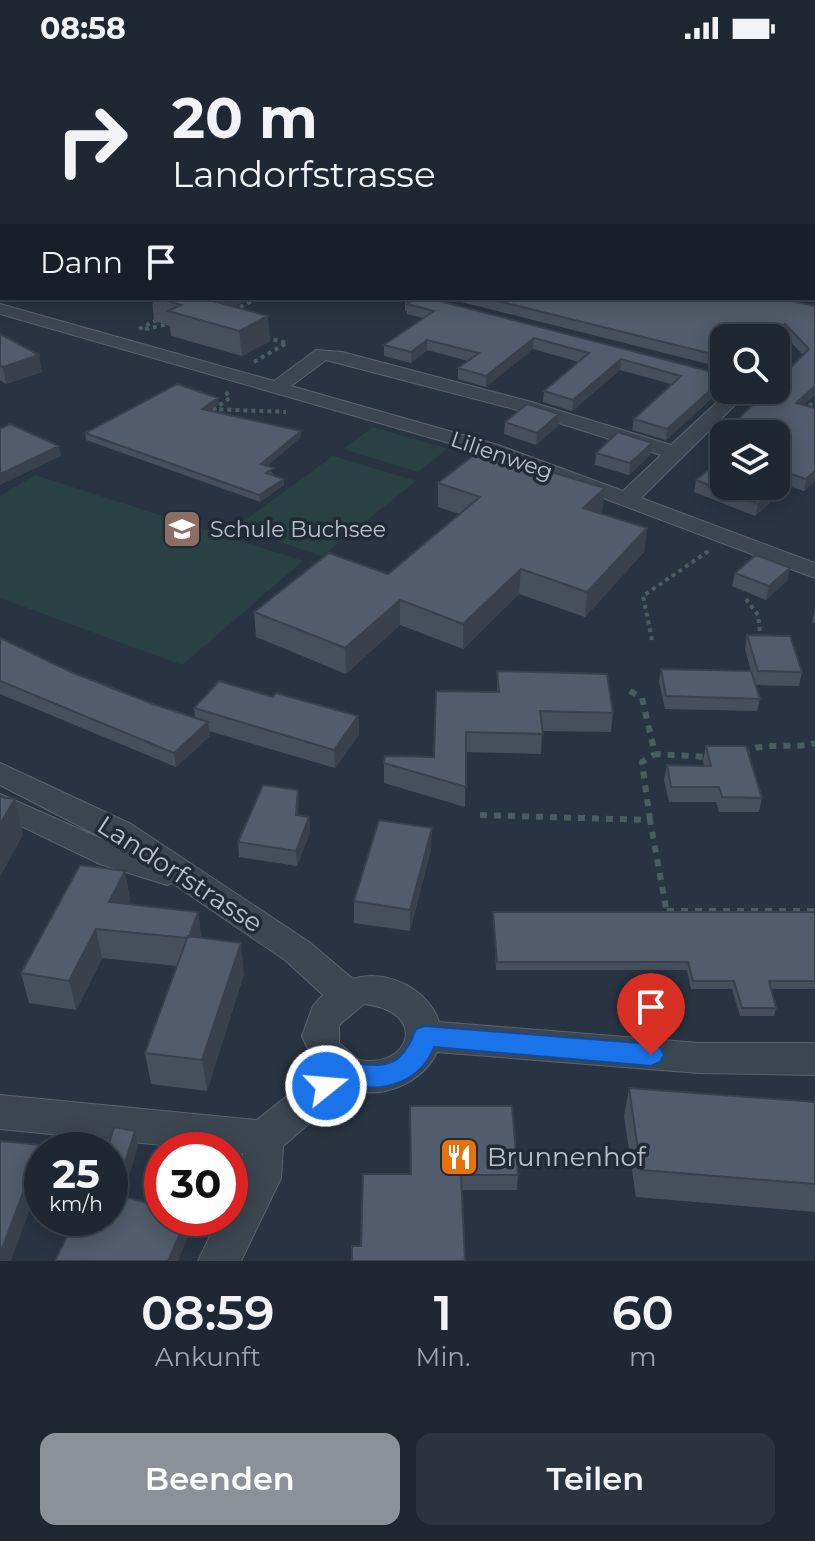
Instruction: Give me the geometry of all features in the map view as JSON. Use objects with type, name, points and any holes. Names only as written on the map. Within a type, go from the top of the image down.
[{"type":"street","name":"Lilienweg","points":[[0,309],[480,446],[815,571]]},
{"type":"street","points":[[275,389],[322,354],[342,357],[521,405],[675,453]]},
{"type":"street","points":[[625,501],[726,404]]},
{"type":"street","name":"Landorfstrasse","points":[[0,773],[120,832],[310,961],[347,995]]},
{"type":"street","points":[[0,804],[111,856],[197,883]]},
{"type":"street","points":[[362,990],[393,993],[417,1010],[425,1036],[420,1050],[410,1063],[396,1072],[378,1077],[360,1076],[344,1071],[332,1062],[320,1038],[320,1025],[326,1014],[347,995],[362,990]]},
{"type":"street","points":[[425,1036],[699,1058],[815,1059]]},
{"type":"street","points":[[0,1112],[264,1138],[344,1071]]},
{"type":"street","points":[[219,1261],[261,1178],[264,1138]]},
{"type":"path","points":[[232,311],[253,300]]},
{"type":"path","points":[[160,318],[136,331],[182,322]]},
{"type":"path","points":[[229,376],[287,343],[260,336]]},
{"type":"path","points":[[791,399],[815,407]]},
{"type":"path","points":[[793,407],[815,407]]},
{"type":"path","points":[[652,640],[643,596],[727,538]]},
{"type":"path","points":[[746,599],[758,615],[761,643]]},
{"type":"path","points":[[630,691],[642,698],[655,754]]},
{"type":"path","points":[[740,757],[750,748],[802,747],[815,743]]},
{"type":"path","points":[[671,932],[642,762],[655,754],[710,757]]},
{"type":"path","points":[[480,815],[650,820]]},
{"type":"path","points":[[667,911],[815,911]]},
{"type":"green space","points":[[373,427],[447,449],[418,472],[343,449]]},
{"type":"green space","points":[[333,456],[416,481],[322,556],[236,527]]},
{"type":"green space","points":[[35,475],[303,561],[182,665],[0,598],[0,496]]},
{"type":"building","points":[[163,300],[209,300],[268,316],[239,331],[168,311],[181,305]]},
{"type":"building","points":[[436,300],[710,371],[710,391],[667,429],[634,419],[681,376],[621,359],[573,400],[544,391],[589,353],[534,338],[486,376],[458,368],[479,353],[427,340],[411,352],[384,345],[434,311],[407,304],[410,302],[405,301]]},
{"type":"building","points":[[494,300],[787,300],[815,306],[815,386],[796,403],[815,408],[815,471],[806,479],[790,475],[790,420],[737,420],[754,404],[790,404],[790,368],[809,349],[790,329],[790,324],[710,324],[710,354]]},
{"type":"building","points":[[0,334],[39,355],[0,366]]},
{"type":"building","points":[[177,384],[218,398],[202,409],[301,431],[261,464],[274,468],[266,473],[284,479],[259,495],[85,433]]},
{"type":"building","points":[[527,404],[559,414],[537,433],[505,422]]},
{"type":"building","points":[[10,424],[59,446],[0,474],[0,427]]},
{"type":"building","points":[[618,432],[652,443],[630,463],[596,453]]},
{"type":"building","points":[[479,451],[605,488],[583,508],[647,528],[587,592],[521,569],[463,624],[400,600],[345,648],[254,612],[329,553],[388,574],[480,497],[438,483]]},
{"type":"building","points":[[710,468],[710,485],[696,480]]},
{"type":"building","points":[[756,555],[790,568],[769,586],[735,573]]},
{"type":"building","points":[[747,635],[790,636],[802,672],[758,671]]},
{"type":"building","points":[[0,638],[71,672],[208,722],[174,753],[0,681]]},
{"type":"building","points":[[661,669],[751,671],[760,699],[666,696]]},
{"type":"building","points":[[497,671],[607,674],[613,713],[540,711],[543,734],[466,732],[466,787],[384,763],[385,756],[434,757],[436,691],[499,692]]},
{"type":"building","points":[[219,681],[358,716],[334,750],[194,708]]},
{"type":"building","points":[[706,746],[746,746],[762,798],[722,797],[719,787],[671,787],[667,765],[711,766]]},
{"type":"building","points":[[263,785],[298,790],[296,815],[309,817],[296,851],[238,842]]},
{"type":"building","points":[[0,797],[15,799],[0,824]]},
{"type":"building","points":[[379,820],[432,828],[410,910],[354,901]]},
{"type":"building","points":[[80,865],[125,871],[109,902],[198,912],[189,937],[96,929],[69,981],[21,973]]},
{"type":"building","points":[[493,912],[815,912],[815,981],[769,981],[776,1008],[742,1008],[734,981],[693,981],[688,962],[497,962]]},
{"type":"building","points":[[188,936],[241,943],[202,1060],[145,1053]]},
{"type":"building","points":[[629,1088],[815,1102],[815,1184],[641,1170]]},
{"type":"building","points":[[410,1106],[512,1106],[518,1175],[461,1175],[465,1261],[352,1261],[352,1246],[361,1246],[363,1174],[411,1174]]},
{"type":"building","points":[[114,1127],[135,1131],[128,1153],[128,1132],[112,1132]]},
{"type":"building","points":[[0,1141],[24,1143],[24,1190],[0,1254]]},
{"type":"building","points":[[128,1198],[144,1202],[144,1236],[179,1236],[168,1261],[55,1261],[67,1236],[128,1236]]},
{"type":"place","name":"Schule Buchsee","points":[[182,529]]},
{"type":"place","name":"Brunnenhof","points":[[459,1157]]},
{"type":"route","points":[[326,1086],[344,1071],[378,1077],[396,1072],[410,1063],[420,1050],[425,1036],[651,1055]]}]
